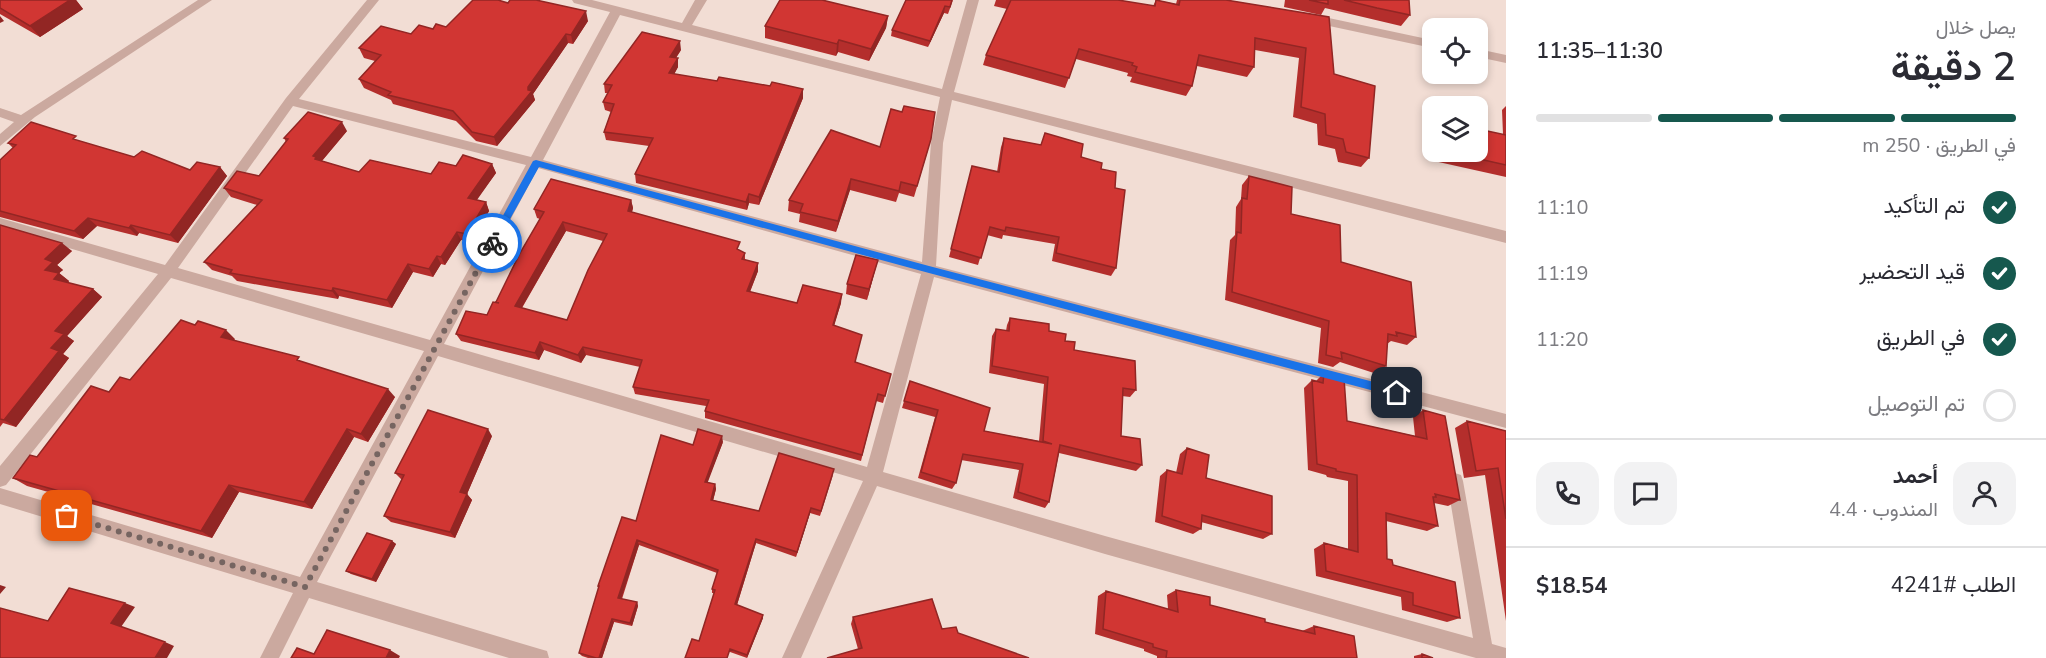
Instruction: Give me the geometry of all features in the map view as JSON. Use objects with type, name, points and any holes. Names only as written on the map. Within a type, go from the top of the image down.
[{"type":"street","points":[[0,141],[24,121],[206,0]]},
{"type":"street","points":[[0,479],[167,273],[290,101],[374,0]]},
{"type":"street","points":[[578,0],[1506,237]]},
{"type":"street","points":[[685,27],[701,0]]},
{"type":"street","points":[[791,658],[873,477],[929,270],[937,143],[947,94],[973,0]]},
{"type":"street","points":[[269,658],[305,587],[617,10]]},
{"type":"street","points":[[1300,16],[1422,42]]},
{"type":"street","points":[[1488,55],[1506,59]]},
{"type":"street","points":[[290,101],[536,163],[929,270],[1506,421]]},
{"type":"street","points":[[0,112],[24,121]]},
{"type":"street","points":[[0,223],[1105,545],[1506,657]]},
{"type":"street","points":[[1441,405],[1445,428]]},
{"type":"street","points":[[1452,463],[1484,650]]},
{"type":"street","points":[[0,496],[540,658]]},
{"type":"building","points":[[0,0],[70,0],[30,26],[0,8]]},
{"type":"building","points":[[473,0],[498,0],[508,3],[510,0],[536,0],[586,11],[571,35],[566,34],[528,87],[528,90],[532,91],[494,137],[472,132],[453,111],[388,95],[391,92],[359,79],[381,55],[359,48],[381,26],[411,34],[419,25],[433,29],[436,24],[446,27]]},
{"type":"building","points":[[780,0],[822,0],[888,16],[871,49],[839,40],[837,44],[765,26]]},
{"type":"building","points":[[906,0],[952,0],[950,7],[945,6],[930,41],[892,30]]},
{"type":"building","points":[[1011,0],[1118,0],[1155,6],[1156,0],[1179,5],[1180,0],[1226,0],[1329,17],[1334,74],[1375,86],[1369,158],[1346,152],[1343,139],[1326,135],[1325,114],[1301,107],[1306,48],[1255,38],[1254,67],[1199,55],[1192,86],[1135,72],[1137,67],[1132,65],[1133,63],[1079,49],[1069,78],[986,55]]},
{"type":"building","points":[[1309,0],[1328,0],[1328,4]]},
{"type":"building","points":[[1344,0],[1409,0],[1410,15],[1377,8]]},
{"type":"building","points":[[642,32],[680,41],[670,57],[678,58],[669,73],[717,81],[719,77],[770,86],[772,82],[803,89],[759,197],[749,194],[746,202],[635,174],[653,138],[604,132],[614,104],[603,102],[612,85],[604,84]]},
{"type":"building","points":[[904,106],[935,112],[931,139],[917,186],[901,182],[899,191],[851,179],[838,221],[800,212],[803,204],[789,200],[831,130],[880,147],[891,109],[902,112]]},
{"type":"building","points":[[308,112],[342,122],[313,156],[316,157],[315,159],[359,172],[370,160],[431,174],[439,162],[456,166],[463,155],[492,164],[468,198],[486,202],[467,234],[457,232],[441,257],[437,256],[429,269],[408,264],[387,300],[333,288],[332,291],[230,273],[232,270],[204,262],[262,200],[224,188],[237,171],[259,176],[288,139],[284,138]]},
{"type":"building","points":[[31,122],[76,136],[73,139],[134,157],[142,151],[190,170],[197,162],[220,167],[170,235],[131,225],[129,228],[88,218],[74,231],[0,211],[0,160],[16,145],[8,143]]},
{"type":"building","points":[[1488,131],[1506,135],[1506,165],[1488,161]]},
{"type":"building","points":[[1045,133],[1083,144],[1081,157],[1102,163],[1101,169],[1116,172],[1115,188],[1125,190],[1116,268],[1056,253],[1059,237],[1006,227],[1005,231],[990,227],[981,258],[951,249],[972,166],[999,172],[1004,138],[1041,145]]},
{"type":"building","points":[[1249,176],[1292,187],[1291,214],[1340,225],[1341,262],[1411,282],[1416,337],[1396,332],[1397,336],[1388,334],[1386,366],[1341,352],[1342,359],[1326,355],[1329,321],[1232,292],[1237,232],[1241,233],[1242,198],[1247,199]]},
{"type":"building","points":[[551,179],[631,200],[628,211],[740,242],[737,249],[745,253],[742,259],[758,263],[747,291],[797,303],[803,285],[842,294],[833,325],[862,335],[855,362],[891,374],[885,396],[878,394],[862,455],[705,411],[709,400],[633,387],[642,360],[583,347],[578,355],[540,342],[535,353],[456,334],[466,311],[487,315],[493,302],[499,303],[496,302],[520,253],[544,212],[534,209]],"holes":[[[563,222],[607,234],[588,270],[567,320],[515,306]]]},
{"type":"building","points":[[0,225],[62,243],[45,259],[53,262],[45,270],[59,273],[54,279],[93,289],[55,331],[64,334],[51,348],[59,351],[4,420],[0,419]]},
{"type":"building","points":[[856,255],[878,260],[869,289],[847,284]]},
{"type":"building","points":[[1010,318],[1049,324],[1049,331],[1066,334],[1065,341],[1075,342],[1074,350],[1135,361],[1136,390],[1123,388],[1121,436],[1140,439],[1142,465],[1060,445],[1049,502],[1018,492],[1023,464],[963,454],[956,483],[921,472],[938,410],[904,401],[910,381],[990,408],[984,431],[1052,444],[1043,441],[1048,377],[992,366],[996,329],[1009,331]]},
{"type":"building","points":[[181,320],[195,325],[198,321],[226,330],[221,337],[299,357],[297,360],[388,389],[361,434],[347,429],[304,502],[229,485],[201,531],[13,478],[30,455],[37,457],[91,386],[109,392],[120,377],[130,380]]},
{"type":"building","points":[[1324,373],[1344,378],[1347,421],[1427,439],[1423,410],[1445,416],[1460,500],[1435,494],[1436,497],[1433,497],[1438,526],[1386,513],[1387,559],[1392,560],[1393,565],[1455,582],[1460,618],[1413,605],[1413,593],[1326,571],[1324,543],[1358,552],[1357,475],[1317,464],[1312,380],[1323,383]]},
{"type":"building","points":[[428,410],[488,429],[460,492],[467,494],[450,532],[384,516],[404,475],[395,473]]},
{"type":"building","points":[[1467,421],[1506,431],[1506,519],[1498,468],[1476,471]]},
{"type":"building","points":[[698,429],[722,436],[705,482],[715,484],[711,500],[759,511],[779,453],[834,469],[821,511],[811,508],[797,552],[756,539],[735,604],[763,615],[747,655],[730,649],[727,658],[685,658],[692,639],[699,641],[715,590],[712,589],[718,570],[637,540],[618,598],[637,602],[630,623],[612,619],[599,658],[579,653],[598,586],[622,517],[636,521],[661,435],[693,445]]},
{"type":"building","points":[[1187,448],[1209,455],[1206,478],[1272,496],[1272,534],[1202,515],[1201,529],[1162,516],[1167,470],[1182,474]]},
{"type":"building","points":[[367,533],[392,541],[372,579],[346,571]]},
{"type":"building","points":[[69,588],[125,603],[111,623],[165,642],[155,658],[0,658],[0,608],[48,621]]},
{"type":"building","points":[[1176,590],[1210,597],[1210,605],[1265,619],[1265,622],[1315,634],[1314,626],[1354,636],[1357,658],[1166,658],[1167,651],[1153,647],[1153,644],[1103,629],[1106,591],[1178,612]]},
{"type":"building","points":[[932,599],[942,629],[956,627],[958,633],[1029,658],[827,658],[862,648],[853,617]]},
{"type":"building","points":[[327,630],[390,650],[386,658],[291,658],[297,648],[314,654]]},
{"type":"way so far","points":[[67,516],[305,587],[492,243]]},
{"type":"route","points":[[492,243],[536,163],[929,270],[1397,393]]}]
